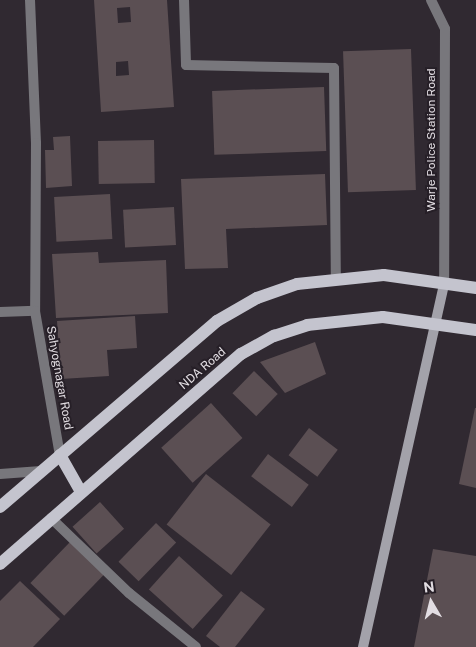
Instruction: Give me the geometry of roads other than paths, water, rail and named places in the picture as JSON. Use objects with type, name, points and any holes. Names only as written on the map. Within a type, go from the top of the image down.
[{"type":"main road","points":[[0,507],[217,320],[257,298],[297,284],[384,275],[476,288]]},
{"type":"main road","name":"NDA Road","points":[[0,564],[241,354],[274,336],[307,325],[383,317],[476,330]]},
{"type":"main road","points":[[60,455],[81,492]]},
{"type":"street","points":[[30,0],[36,143],[35,311]]},
{"type":"street","points":[[184,0],[186,65],[334,68],[336,279]]},
{"type":"street","name":"Warje Police Station Road","points":[[431,0],[445,29],[444,284]]},
{"type":"street","points":[[363,647],[444,284]]},
{"type":"street","name":"Sahyognagar Road","points":[[0,312],[35,311],[60,455]]},
{"type":"street","points":[[0,474],[41,471]]},
{"type":"street","points":[[51,518],[129,593],[196,647]]}]
